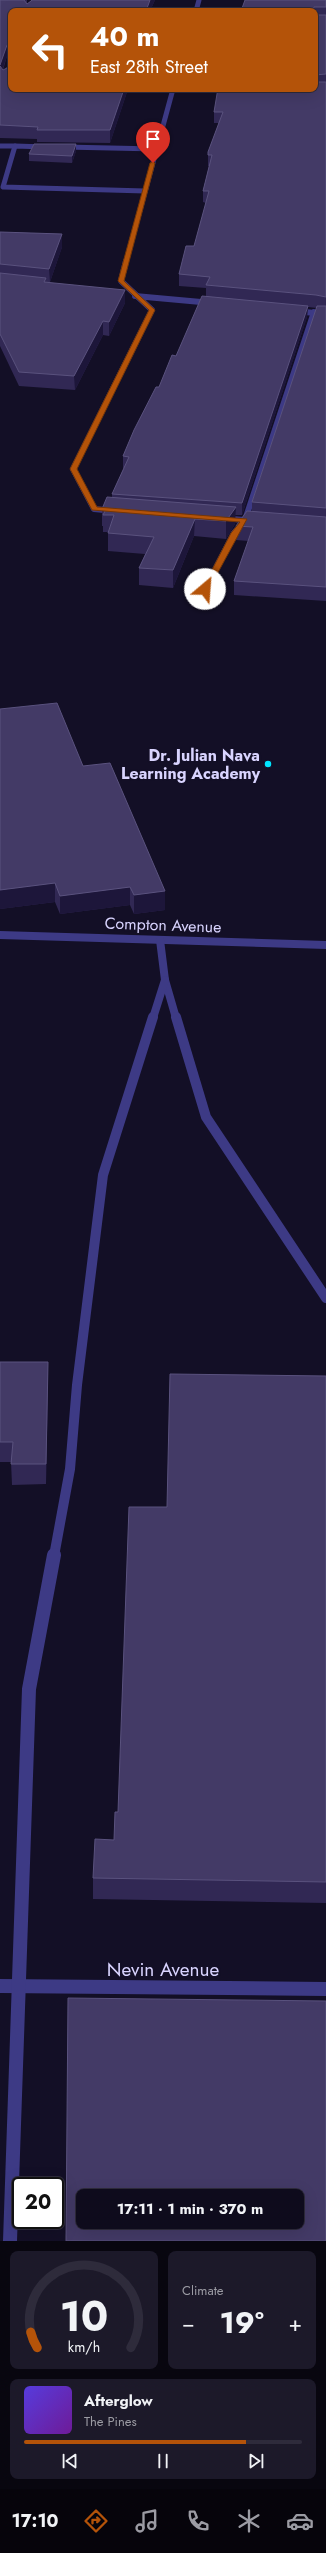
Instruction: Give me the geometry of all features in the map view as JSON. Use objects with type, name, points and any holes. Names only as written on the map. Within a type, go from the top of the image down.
[{"type":"street","points":[[126,511],[94,509],[74,469],[152,310],[121,281],[172,92]]},
{"type":"street","points":[[0,146],[53,147]]},
{"type":"street","points":[[15,146],[4,188],[145,191]]},
{"type":"street","points":[[60,147],[157,149]]},
{"type":"street","points":[[122,294],[221,304]]},
{"type":"street","points":[[283,310],[326,314]]},
{"type":"street","points":[[205,589],[234,533],[245,520],[314,312]]},
{"type":"street","points":[[213,518],[260,521]]},
{"type":"street","name":"Compton Avenue","points":[[0,935],[326,945]]},
{"type":"street","points":[[160,940],[165,980],[206,1117],[326,1298]]},
{"type":"street","points":[[10,2241],[20,1986],[29,1689],[70,1468],[78,1385],[103,1175],[165,980]]},
{"type":"street","name":"Nevin Avenue","points":[[0,1986],[326,1989]]},
{"type":"building","points":[[0,0],[24,0],[27,4],[32,0],[150,0],[147,8],[8,8],[8,44],[0,65]]},
{"type":"building","points":[[245,0],[326,0],[326,7],[242,8]]},
{"type":"building","points":[[318,15],[326,15],[326,74],[318,75]]},
{"type":"building","points":[[8,65],[8,92],[123,92],[110,130],[37,130],[38,127],[0,125],[0,66],[3,70],[7,68]]},
{"type":"building","points":[[318,82],[326,82],[326,297],[206,285],[210,277],[179,274],[186,246],[194,246],[209,191],[203,191],[212,155],[208,155],[208,152],[223,112],[214,112],[217,92],[318,92]]},
{"type":"building","points":[[34,144],[76,144],[72,156],[29,154]]},
{"type":"building","points":[[0,232],[62,234],[49,269],[0,264]]},
{"type":"building","points":[[0,273],[46,278],[44,282],[125,290],[109,322],[103,321],[74,376],[19,372],[0,334]]},
{"type":"building","points":[[202,296],[308,306],[242,503],[112,494],[129,457],[123,456],[134,430],[156,387],[159,387],[172,355],[176,356]]},
{"type":"building","points":[[317,306],[326,306],[326,508],[252,502]]},
{"type":"building","points":[[107,497],[236,507],[226,521],[195,519],[173,570],[139,568],[154,537],[108,533],[114,515],[103,515],[106,509],[102,509]]},
{"type":"building","points":[[247,511],[326,517],[326,587],[234,581],[253,527],[236,526]]},
{"type":"building","points":[[57,703],[83,766],[110,763],[165,891],[134,895],[130,887],[60,896],[55,883],[0,890],[0,709]]},
{"type":"building","points":[[0,1362],[48,1362],[46,1464],[11,1464],[13,1442],[0,1442]]},
{"type":"building","points":[[170,1374],[326,1376],[326,1882],[93,1878],[95,1839],[114,1840],[115,1812],[118,1812],[129,1507],[167,1507]]},
{"type":"building","points":[[68,1998],[326,2001],[326,2241],[66,2241]]},
{"type":"place","name":"Dr. Julian Nava Learning Academy","points":[[268,764]]},
{"type":"route","points":[[153,163],[121,281],[152,310],[74,469],[94,509],[245,520],[234,533],[205,589]]}]
